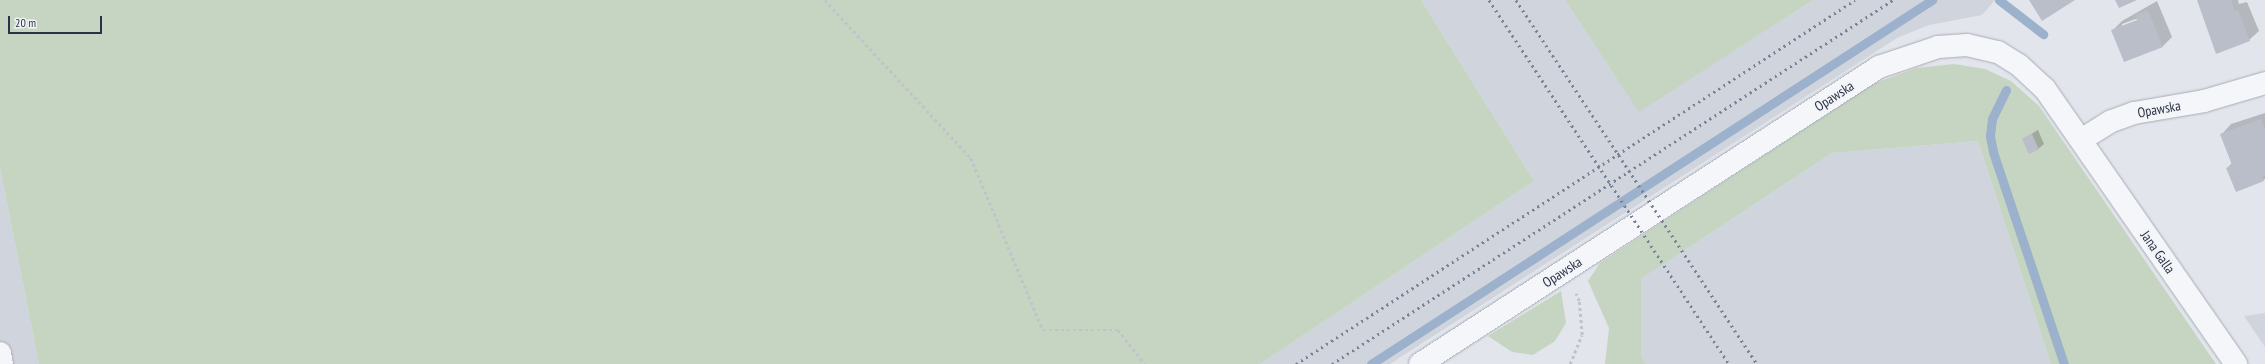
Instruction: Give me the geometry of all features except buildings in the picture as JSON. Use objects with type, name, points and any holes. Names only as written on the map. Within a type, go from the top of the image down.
[{"type":"street","name":"Opawska","points":[[1420,364],[1879,67],[1938,47],[1967,45],[1998,52],[2019,65],[2045,89],[2081,140],[2112,121],[2134,113],[2204,101],[2265,83]]},
{"type":"street","name":"Jana Galla","points":[[2081,140],[2236,364]]},
{"type":"street","points":[[0,353],[2,364]]},
{"type":"path","points":[[826,0],[971,158],[1043,330],[1118,330],[1144,364]]},
{"type":"path","points":[[1564,271],[1579,301],[1582,335],[1570,364]]},
{"type":"shaded area","points":[[1421,0],[1565,0],[1639,111],[1813,0],[1995,0],[1982,15],[1929,25],[1897,38],[1390,364],[1260,364],[1534,181]]},
{"type":"shaded area","points":[[1978,141],[2051,364],[1646,364],[1641,356],[1641,279],[1832,153]]},
{"type":"shaded area","points":[[0,168],[39,364],[0,364]]},
{"type":"shaded area","points":[[2265,313],[2265,347],[2244,316]]},
{"type":"green space","points":[[0,0],[1421,0],[1534,181],[1260,364],[39,364],[0,168]]},
{"type":"green space","points":[[1565,0],[1813,0],[1639,112]]},
{"type":"green space","points":[[1954,64],[1985,69],[2011,81],[2039,106],[2216,364],[2051,364],[1978,141],[1832,153],[1641,279],[1641,356],[1646,364],[1605,364],[1609,328],[1588,281],[1600,263],[1873,84],[1916,68]]},
{"type":"green space","points":[[1561,291],[1566,323],[1555,341],[1533,355],[1512,352],[1488,336]]},
{"type":"waterway","points":[[1371,364],[1932,0]]},
{"type":"waterway","points":[[1999,0],[2043,34]]},
{"type":"waterway","points":[[2006,90],[1992,119],[1990,136],[1993,152],[2064,364]]},
{"type":"railway","points":[[1489,0],[1729,364]]},
{"type":"railway","points":[[1516,0],[1757,364]]},
{"type":"railway","points":[[1296,364],[1855,0]]},
{"type":"railway","points":[[1332,364],[1893,0]]}]
